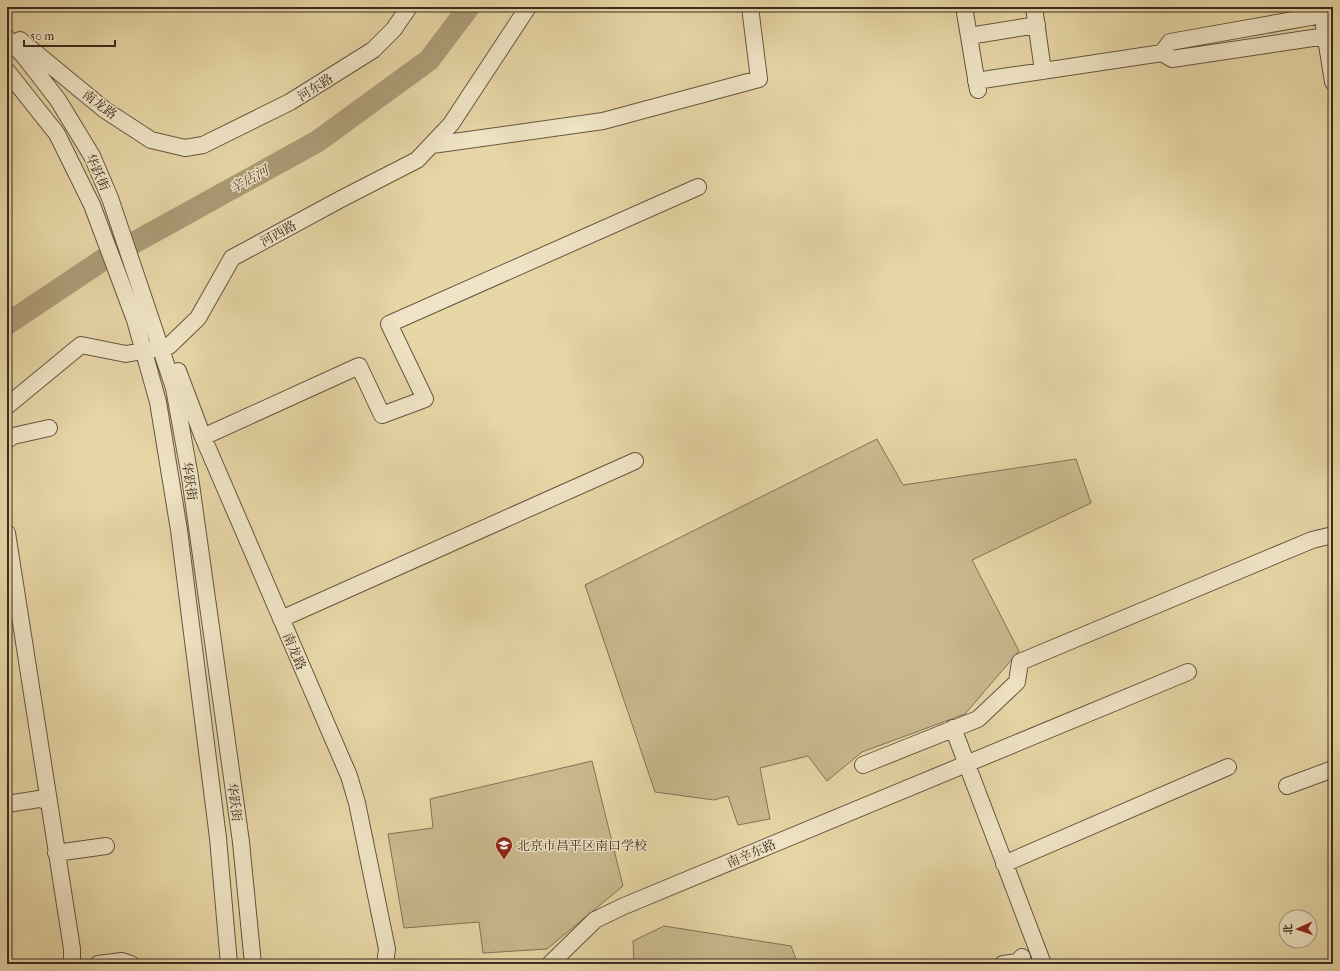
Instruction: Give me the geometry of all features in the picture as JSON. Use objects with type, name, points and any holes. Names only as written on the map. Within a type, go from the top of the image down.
[{"type":"street","name":"河东路","points":[[204,146],[290,102],[372,50],[394,29],[410,7]]},
{"type":"street","name":"河西路","points":[[165,347],[198,318],[232,258],[417,160],[451,124],[528,7]]},
{"type":"street","points":[[432,144],[603,121],[759,79],[750,7]]},
{"type":"street","points":[[964,7],[977,86],[1043,71],[1162,53],[1172,59],[1326,36]]},
{"type":"street","points":[[1034,7],[1043,71]]},
{"type":"street","points":[[1162,53],[1170,42],[1322,11],[1333,82]]},
{"type":"street","points":[[969,36],[1037,25]]},
{"type":"street","name":"南龙路","points":[[8,39],[17,38],[105,110],[151,140],[185,148],[204,146]]},
{"type":"street","name":"华跃街","points":[[8,39],[24,56],[58,100],[92,156],[110,198],[149,309],[165,347],[190,477],[241,842],[253,964]]},
{"type":"street","name":"华跃街","points":[[7,70],[57,134],[92,205],[135,320],[158,402],[179,530],[218,838],[229,964]]},
{"type":"street","points":[[203,437],[359,366],[382,415],[425,399],[389,324],[698,187]]},
{"type":"street","points":[[7,406],[81,345],[126,354],[165,347]]},
{"type":"street","name":"南龙路","points":[[165,347],[354,791],[387,949],[384,964]]},
{"type":"street","points":[[10,438],[33,419]]},
{"type":"street","points":[[10,438],[49,428]]},
{"type":"street","points":[[281,619],[635,461]]},
{"type":"street","points":[[7,533],[72,949],[72,964]]},
{"type":"street","points":[[863,765],[978,718],[1017,682],[1020,662],[1312,540],[1333,535]]},
{"type":"street","name":"南辛东路","points":[[550,964],[596,920],[624,906],[1188,672]]},
{"type":"street","points":[[954,728],[1004,864],[1043,964]]},
{"type":"street","points":[[1004,864],[1228,767]]},
{"type":"street","points":[[1287,786],[1333,769]]},
{"type":"street","points":[[7,804],[39,799],[48,801]]},
{"type":"street","points":[[56,854],[106,846]]},
{"type":"street","points":[[98,964],[122,961],[131,964]]},
{"type":"shaded area","points":[[877,439],[903,485],[1076,459],[1091,503],[972,560],[1019,651],[965,714],[862,752],[827,781],[808,756],[760,768],[770,819],[738,825],[728,796],[714,800],[655,792],[585,585]]},
{"type":"shaded area","name":"北京市昌平区南口学校","points":[[592,761],[623,886],[547,949],[483,953],[479,922],[404,928],[388,834],[433,828],[430,799]]},
{"type":"shaded area","points":[[664,926],[791,946],[798,964],[634,964],[633,941]]},
{"type":"waterway","name":"辛店河","points":[[7,324],[101,261],[318,141],[429,60],[469,7]]},
{"type":"place","name":"北京市昌平区南口学校","points":[[504,860]]}]
